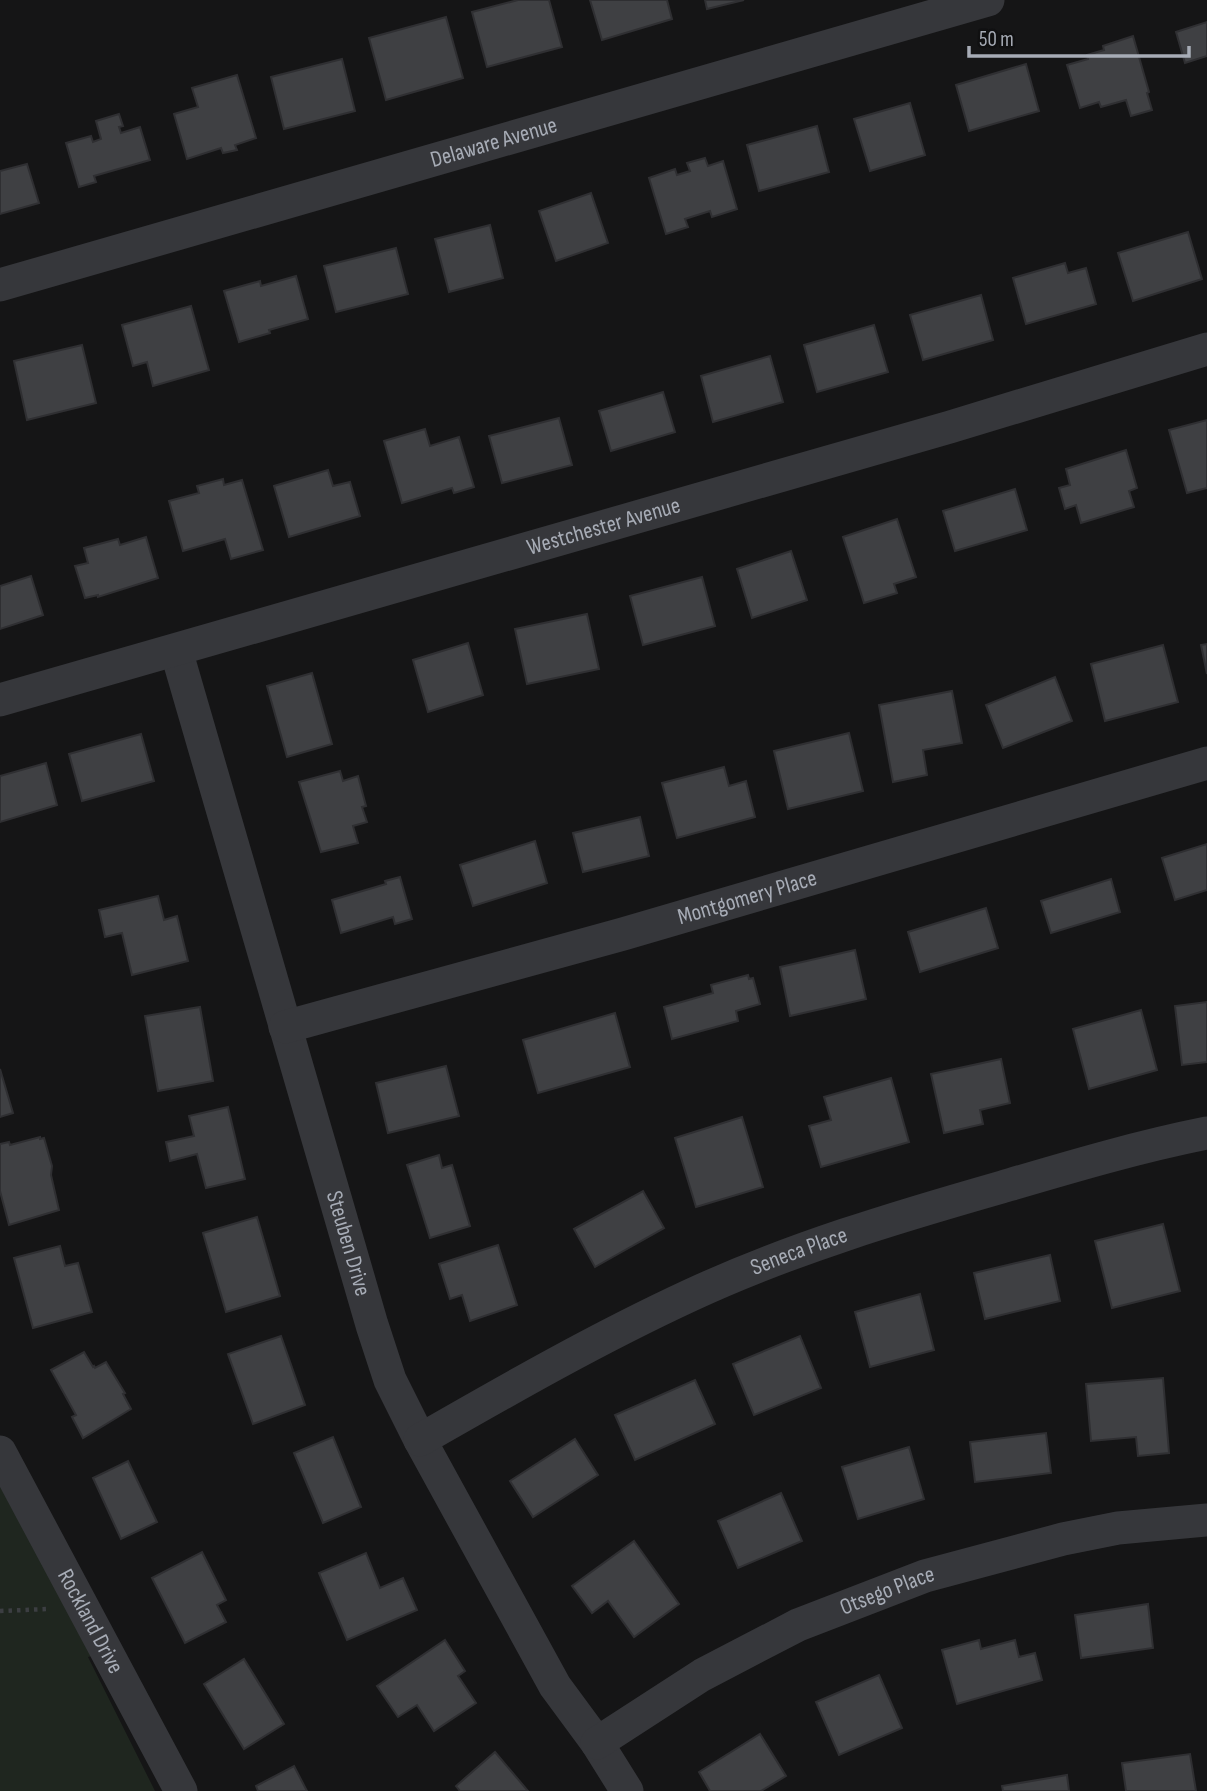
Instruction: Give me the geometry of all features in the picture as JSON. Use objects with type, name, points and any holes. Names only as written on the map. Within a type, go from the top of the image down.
[{"type":"street","name":"Delaware Avenue","points":[[0,285],[988,0]]},
{"type":"street","name":"Westchester Avenue","points":[[0,700],[950,427],[1207,349]]},
{"type":"street","name":"Steuben Drive","points":[[176,650],[390,1380],[555,1686],[597,1743],[627,1791]]},
{"type":"street","name":"Montgomery Place","points":[[285,1027],[623,934],[1207,763]]},
{"type":"street","name":"Seneca Place","points":[[420,1440],[587,1345],[693,1294],[771,1262],[915,1212],[1152,1144],[1207,1133]]},
{"type":"street","name":"Rockland Drive","points":[[0,1452],[181,1791]]},
{"type":"street","name":"Otsego Place","points":[[597,1743],[702,1675],[798,1625],[925,1576],[1077,1536],[1118,1528],[1207,1520]]},
{"type":"path","points":[[0,1611],[59,1608]]},
{"type":"shaded area","points":[[0,1486],[92,1656],[88,1657],[155,1791],[0,1791]]},
{"type":"building","points":[[518,0],[549,0],[562,47],[487,67],[472,12]]},
{"type":"building","points":[[590,0],[667,0],[672,19],[602,40]]},
{"type":"building","points":[[705,0],[744,0],[707,9]]},
{"type":"building","points":[[446,17],[463,78],[386,100],[369,38]]},
{"type":"building","points":[[1207,22],[1207,56],[1185,63],[1176,32]]},
{"type":"building","points":[[1133,36],[1152,110],[1131,116],[1126,100],[1101,107],[1099,102],[1080,108],[1067,65],[1088,59],[1087,55],[1104,50],[1103,46]]},
{"type":"building","points":[[342,59],[355,111],[284,129],[271,77]]},
{"type":"building","points":[[1026,64],[1039,111],[969,131],[956,85]]},
{"type":"building","points":[[237,75],[256,138],[235,145],[237,150],[223,153],[221,148],[187,159],[174,114],[198,107],[192,88]]},
{"type":"building","points":[[910,103],[925,155],[870,171],[854,119]]},
{"type":"building","points":[[119,114],[123,126],[119,127],[121,133],[140,127],[150,160],[94,176],[96,182],[79,187],[66,143],[91,136],[93,142],[101,139],[96,121]]},
{"type":"building","points":[[817,126],[829,172],[759,191],[747,145]]},
{"type":"building","points":[[705,158],[708,166],[723,161],[737,209],[712,217],[710,211],[685,219],[688,227],[666,234],[649,178],[675,169],[677,175],[690,171],[687,163]]},
{"type":"building","points":[[27,164],[39,203],[0,214],[0,171]]},
{"type":"building","points":[[591,193],[608,243],[556,261],[539,211]]},
{"type":"building","points":[[490,225],[503,278],[449,292],[435,239]]},
{"type":"building","points":[[1188,232],[1202,279],[1133,301],[1118,253]]},
{"type":"building","points":[[396,248],[408,294],[336,312],[324,266]]},
{"type":"building","points":[[1065,263],[1068,273],[1086,268],[1096,304],[1026,324],[1013,278]]},
{"type":"building","points":[[296,276],[308,319],[239,342],[224,291],[260,281],[261,286]]},
{"type":"building","points":[[981,295],[993,340],[923,360],[910,315]]},
{"type":"building","points":[[191,306],[209,370],[153,386],[147,362],[133,366],[122,325]]},
{"type":"building","points":[[874,325],[888,372],[817,392],[804,345]]},
{"type":"building","points":[[82,345],[96,403],[27,420],[14,361]]},
{"type":"building","points":[[770,356],[783,402],[713,422],[701,376]]},
{"type":"building","points":[[663,392],[675,432],[611,451],[599,411]]},
{"type":"building","points":[[559,418],[572,465],[502,483],[489,436]]},
{"type":"building","points":[[1207,420],[1207,488],[1187,493],[1169,430]]},
{"type":"building","points":[[425,429],[430,446],[459,437],[474,487],[454,493],[452,488],[402,503],[384,441]]},
{"type":"building","points":[[1126,450],[1137,488],[1129,491],[1134,507],[1081,523],[1076,505],[1065,509],[1059,488],[1070,485],[1066,469]]},
{"type":"building","points":[[328,470],[333,486],[350,482],[360,516],[289,537],[274,486]]},
{"type":"building","points":[[223,479],[224,485],[242,480],[263,550],[231,559],[225,539],[183,551],[169,501],[199,493],[197,486]]},
{"type":"building","points":[[1015,489],[1027,530],[955,551],[943,511]]},
{"type":"building","points":[[897,519],[916,577],[894,584],[897,593],[864,603],[843,537]]},
{"type":"building","points":[[146,537],[158,578],[98,597],[85,598],[75,566],[88,563],[84,548],[118,539],[120,545]]},
{"type":"building","points":[[791,551],[807,600],[752,618],[737,569]]},
{"type":"building","points":[[31,576],[43,615],[0,629],[0,586]]},
{"type":"building","points":[[702,577],[715,626],[643,645],[630,596]]},
{"type":"building","points":[[587,614],[599,669],[527,684],[515,629]]},
{"type":"building","points":[[468,643],[483,695],[428,712],[413,660]]},
{"type":"building","points":[[1207,644],[1207,674],[1201,645]]},
{"type":"building","points":[[1163,645],[1178,702],[1105,721],[1091,664]]},
{"type":"building","points":[[312,673],[332,744],[287,757],[267,686]]},
{"type":"building","points":[[1055,677],[1072,721],[1003,748],[986,705]]},
{"type":"building","points":[[952,691],[962,743],[923,750],[927,775],[893,782],[879,705]]},
{"type":"building","points":[[849,733],[863,791],[788,809],[774,751]]},
{"type":"building","points":[[141,734],[154,781],[82,801],[69,754]]},
{"type":"building","points":[[46,763],[57,805],[0,822],[0,776]]},
{"type":"building","points":[[724,767],[729,786],[746,781],[755,817],[677,838],[662,783]]},
{"type":"building","points":[[340,771],[343,781],[358,776],[367,822],[353,826],[358,843],[321,852],[299,782]]},
{"type":"building","points":[[640,817],[649,856],[583,872],[573,833]]},
{"type":"building","points":[[535,841],[547,883],[473,906],[460,865]]},
{"type":"building","points":[[1207,844],[1207,890],[1175,900],[1162,858]]},
{"type":"building","points":[[400,877],[412,919],[395,924],[393,917],[341,933],[332,900],[386,884],[385,881]]},
{"type":"building","points":[[1111,879],[1120,912],[1051,933],[1041,901]]},
{"type":"building","points":[[158,896],[164,920],[177,916],[188,961],[132,975],[122,933],[105,937],[99,910]]},
{"type":"building","points":[[986,908],[998,948],[920,972],[908,932]]},
{"type":"building","points":[[855,950],[866,999],[790,1016],[780,967]]},
{"type":"building","points":[[748,975],[749,979],[753,978],[760,1004],[736,1011],[738,1021],[672,1039],[664,1007],[713,993],[711,985]]},
{"type":"building","points":[[1207,1002],[1207,1062],[1182,1065],[1175,1006]]},
{"type":"building","points":[[200,1007],[213,1081],[158,1091],[145,1016]]},
{"type":"building","points":[[1141,1010],[1157,1070],[1089,1089],[1073,1029]]},
{"type":"building","points":[[615,1013],[630,1067],[538,1093],[523,1040]]},
{"type":"building","points":[[1001,1059],[1010,1103],[980,1110],[983,1124],[944,1133],[931,1074]]},
{"type":"building","points":[[446,1066],[459,1116],[388,1133],[376,1083]]},
{"type":"building","points":[[0,1069],[13,1113],[0,1117]]},
{"type":"building","points":[[891,1078],[909,1142],[821,1167],[809,1126],[831,1120],[824,1097]]},
{"type":"building","points":[[228,1107],[245,1179],[206,1188],[197,1154],[170,1161],[166,1142],[194,1136],[189,1116]]},
{"type":"building","points":[[742,1117],[763,1187],[696,1207],[675,1138]]},
{"type":"building","points":[[44,1138],[52,1166],[51,1175],[59,1210],[9,1225],[0,1191],[0,1144],[9,1142],[10,1145]]},
{"type":"building","points":[[439,1155],[442,1168],[452,1165],[470,1226],[430,1238],[407,1165]]},
{"type":"building","points":[[643,1191],[664,1228],[595,1267],[574,1229]]},
{"type":"building","points":[[257,1217],[280,1296],[226,1312],[203,1233]]},
{"type":"building","points":[[1163,1224],[1180,1291],[1112,1308],[1095,1241]]},
{"type":"building","points":[[498,1245],[517,1305],[470,1321],[462,1295],[450,1299],[439,1264]]},
{"type":"building","points":[[60,1246],[65,1266],[78,1263],[92,1312],[33,1328],[14,1258]]},
{"type":"building","points":[[1050,1255],[1060,1301],[985,1319],[974,1273]]},
{"type":"building","points":[[920,1294],[934,1350],[870,1367],[855,1312]]},
{"type":"building","points":[[281,1336],[305,1405],[253,1424],[228,1354]]},
{"type":"building","points":[[800,1336],[821,1388],[754,1415],[733,1364]]},
{"type":"building","points":[[84,1352],[95,1368],[106,1362],[125,1393],[123,1394],[131,1409],[83,1438],[72,1417],[76,1415],[51,1370]]},
{"type":"building","points":[[1163,1378],[1169,1453],[1138,1456],[1136,1437],[1091,1441],[1086,1384]]},
{"type":"building","points":[[695,1380],[715,1424],[635,1460],[615,1415]]},
{"type":"building","points":[[1046,1433],[1051,1473],[975,1482],[970,1442]]},
{"type":"building","points":[[333,1437],[361,1507],[323,1523],[294,1453]]},
{"type":"building","points":[[575,1439],[598,1475],[533,1517],[510,1481]]},
{"type":"building","points":[[909,1447],[924,1499],[858,1519],[842,1467]]},
{"type":"building","points":[[128,1461],[157,1522],[121,1539],[93,1478]]},
{"type":"building","points":[[781,1493],[802,1541],[738,1568],[718,1521]]},
{"type":"building","points":[[634,1541],[679,1604],[634,1637],[608,1601],[592,1613],[572,1586]]},
{"type":"building","points":[[202,1552],[226,1600],[217,1605],[226,1622],[185,1643],[152,1578]]},
{"type":"building","points":[[366,1553],[380,1588],[403,1578],[417,1610],[347,1640],[319,1573]]},
{"type":"building","points":[[1148,1604],[1153,1648],[1081,1658],[1075,1615]]},
{"type":"building","points":[[445,1640],[465,1671],[458,1676],[476,1703],[434,1731],[417,1705],[398,1717],[377,1686]]},
{"type":"building","points":[[979,1640],[981,1649],[1015,1640],[1019,1657],[1035,1653],[1042,1680],[957,1704],[942,1650]]},
{"type":"building","points":[[244,1659],[284,1724],[244,1749],[204,1684]]},
{"type":"building","points":[[879,1675],[902,1728],[839,1755],[816,1702]]},
{"type":"building","points":[[760,1734],[786,1776],[761,1791],[710,1791],[699,1772]]},
{"type":"building","points":[[495,1752],[528,1791],[460,1791],[456,1786]]},
{"type":"building","points":[[1190,1754],[1196,1791],[1126,1791],[1122,1763]]},
{"type":"building","points":[[294,1766],[307,1791],[258,1791],[256,1786]]},
{"type":"building","points":[[1067,1775],[1069,1791],[1003,1791],[1002,1786]]}]
